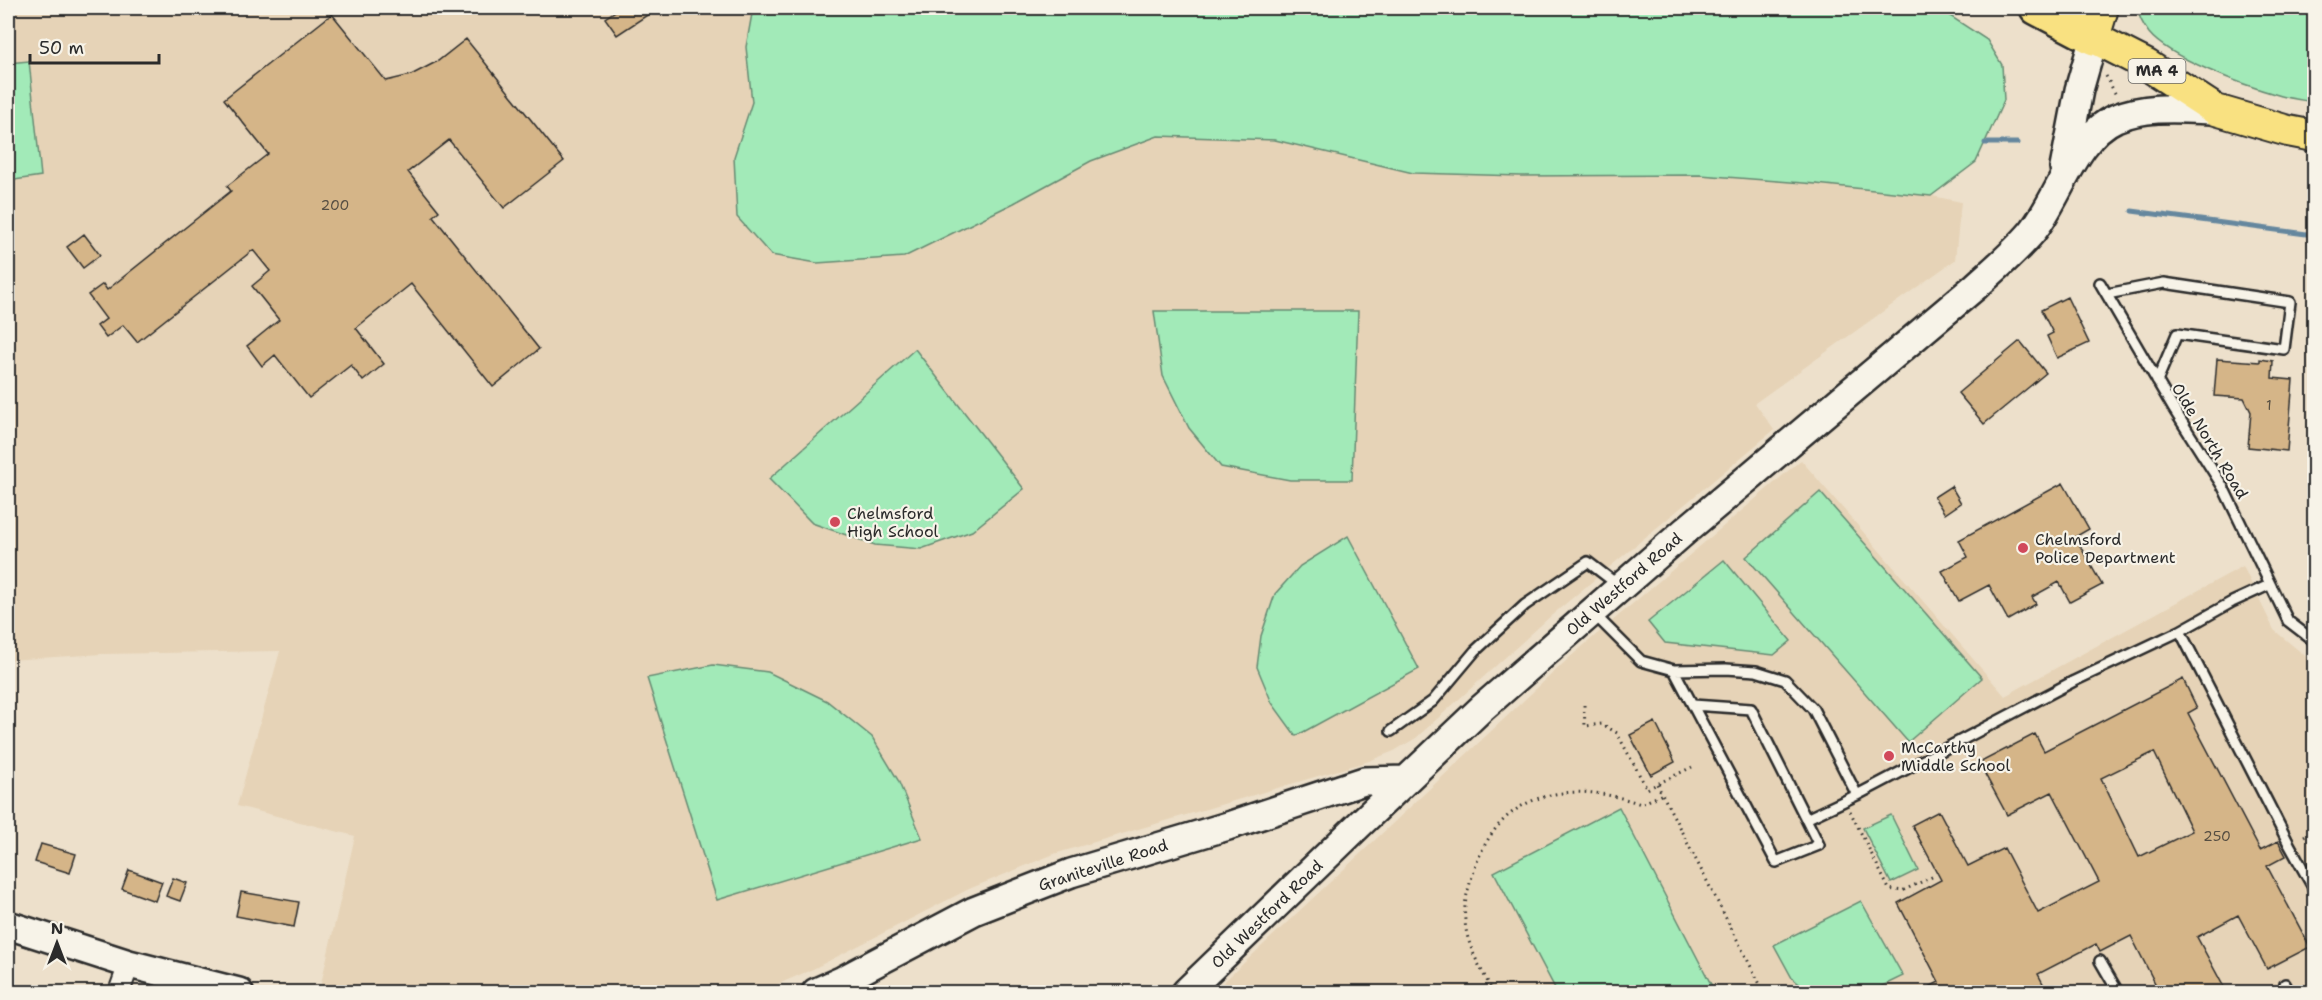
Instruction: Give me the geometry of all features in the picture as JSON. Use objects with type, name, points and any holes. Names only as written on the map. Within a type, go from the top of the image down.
[{"type":"highway","points":[[2037,8],[2098,23]]},
{"type":"main road","name":"MA 4","points":[[2098,23],[2148,65],[2216,110],[2301,133],[2314,148]]},
{"type":"main road","name":"Old Westford Road","points":[[2062,181],[2079,90],[2098,23]]},
{"type":"main road","name":"Old Westford Road","points":[[1186,993],[1406,780],[1591,612],[1983,280],[2033,231],[2083,148],[2101,127],[2114,119],[2144,110],[2160,108],[2216,110]]},
{"type":"main road","name":"Graniteville Road","points":[[816,993],[974,911],[1071,873],[1228,826],[1364,781],[1406,780]]},
{"type":"main road","points":[[8,925],[129,964],[239,993]]},
{"type":"street","points":[[119,993],[129,964]]},
{"type":"lane","name":"Olde North Road","points":[[2100,283],[2223,487],[2288,621],[2314,641]]},
{"type":"lane","points":[[2107,294],[2164,283],[2290,302],[2284,349],[2177,334],[2157,381]]},
{"type":"lane","points":[[1391,731],[1433,701],[1475,651],[1525,605],[1588,562],[1620,587]]},
{"type":"lane","points":[[1806,819],[1857,795],[2074,681],[2181,631],[2232,602],[2269,585]]},
{"type":"lane","points":[[1591,612],[1641,661],[1674,670],[1756,671],[1785,680],[1814,709],[1857,795]]},
{"type":"lane","points":[[2181,631],[2314,889]]},
{"type":"lane","points":[[1674,670],[1776,862],[1819,845],[1751,709],[1693,705]]},
{"type":"lane","points":[[2100,961],[2118,993]]},
{"type":"path","points":[[2102,72],[2120,102]]},
{"type":"path","points":[[1584,705],[1585,726],[1602,724],[1617,733],[1647,789],[1692,767]]},
{"type":"path","points":[[1657,784],[1764,993]]},
{"type":"path","points":[[1493,993],[1473,953],[1464,920],[1469,886],[1478,857],[1493,830],[1518,807],[1554,793],[1588,791],[1615,795],[1641,804],[1663,794]]},
{"type":"path","points":[[1849,810],[1890,888],[1902,891],[1934,876]]},
{"type":"path","points":[[2304,836],[2314,830]]},
{"type":"shaded area","name":"Chelmsford High School","points":[[8,8],[1576,8],[1791,166],[1961,202],[1955,260],[1755,403],[1774,430],[1552,615],[1416,738],[1394,751],[1369,761],[1054,854],[969,889],[813,969],[760,992],[319,992],[355,836],[237,806],[280,651],[102,654],[8,660]]},
{"type":"shaded area","name":"McCarthy Middle School","points":[[1801,460],[2005,696],[2243,566],[2274,630],[2309,659],[2314,660],[2314,992],[1213,992],[1569,658]]},
{"type":"green space","points":[[753,8],[1938,8],[1987,40],[2002,65],[2004,100],[1976,162],[1931,196],[1700,175],[1521,176],[1413,173],[1275,140],[1158,136],[1091,161],[1014,203],[904,257],[817,263],[771,255],[737,217],[734,157],[752,102],[746,47]]},
{"type":"green space","points":[[2137,8],[2314,8],[2314,102],[2287,98],[2264,91],[2209,70],[2173,52],[2149,33]]},
{"type":"green space","points":[[29,61],[41,176],[8,181],[8,63]]},
{"type":"green space","points":[[1154,311],[1358,311],[1352,480],[1290,480],[1221,467],[1189,428],[1163,376]]},
{"type":"green space","points":[[915,349],[1024,489],[972,531],[921,549],[875,545],[812,523],[769,479]]},
{"type":"green space","points":[[1820,492],[1982,678],[1908,742],[1746,557]]},
{"type":"green space","points":[[1348,536],[1419,669],[1296,736],[1272,703],[1257,667],[1261,636],[1275,594],[1300,566]]},
{"type":"green space","points":[[1724,560],[1791,641],[1774,655],[1665,643],[1648,622]]},
{"type":"green space","points":[[713,665],[768,672],[827,701],[872,737],[898,780],[922,838],[717,900],[647,678]]},
{"type":"green space","points":[[1619,807],[1715,992],[1557,992],[1494,872]]},
{"type":"green space","points":[[1891,815],[1918,870],[1891,883],[1863,828]]},
{"type":"green space","points":[[1861,901],[1903,976],[1870,992],[1809,992],[1792,978],[1774,945]]},
{"type":"building","points":[[620,8],[658,8],[617,35],[605,18]]},
{"type":"building","points":[[332,14],[386,81],[411,75],[438,61],[466,39],[564,161],[504,208],[449,140],[408,172],[439,211],[433,216],[539,349],[493,387],[411,284],[356,328],[384,364],[363,381],[351,365],[309,398],[275,355],[262,366],[247,346],[279,320],[252,286],[270,271],[253,250],[137,342],[123,325],[106,338],[97,326],[106,319],[88,295],[103,284],[107,290],[231,191],[227,186],[268,154],[224,99]]},
{"type":"building","points":[[84,234],[100,255],[83,268],[67,247]]},
{"type":"building","points":[[2067,297],[2089,343],[2057,358],[2047,336],[2053,333],[2041,310]]},
{"type":"building","points":[[2020,341],[2046,373],[1984,424],[1958,393]]},
{"type":"building","points":[[2217,359],[2273,361],[2272,378],[2293,380],[2287,451],[2248,447],[2251,412],[2244,398],[2214,396]]},
{"type":"building","name":"Chelmsford Police Department","points":[[2063,483],[2089,529],[2075,537],[2102,585],[2070,602],[2059,582],[2032,597],[2036,604],[2008,620],[1989,585],[1959,601],[1942,571],[1968,557],[1959,540]]},
{"type":"building","points":[[1951,486],[1961,503],[1945,514],[1934,497]]},
{"type":"building","points":[[2183,679],[2197,708],[2188,713],[2260,850],[2278,841],[2286,856],[2267,866],[2310,947],[2267,969],[2238,915],[2197,937],[2227,993],[2160,993],[2131,936],[2100,952],[2096,944],[2038,974],[2048,993],[1918,993],[1939,982],[1898,903],[1941,880],[1912,825],[1939,811],[1968,866],[2004,848],[2038,913],[2099,882],[2052,792],[2007,815],[1979,763],[2035,734],[2044,751]],"holes":[[[2154,752],[2192,831],[2139,857],[2101,778]]]},
{"type":"building","points":[[1655,722],[1675,762],[1651,775],[1630,735]]},
{"type":"building","points":[[41,844],[76,854],[70,873],[35,862]]},
{"type":"building","points":[[129,870],[162,882],[155,901],[122,889]]},
{"type":"building","points":[[173,878],[187,883],[180,901],[166,896]]},
{"type":"building","points":[[241,892],[299,902],[294,927],[236,916]]},
{"type":"waterway","points":[[1985,143],[2017,143]]},
{"type":"waterway","points":[[2132,211],[2314,235]]},
{"type":"place","name":"Chelmsford High School","points":[[835,522]]},
{"type":"place","name":"Chelmsford Police Department","points":[[2023,548]]},
{"type":"place","name":"McCarthy Middle School","points":[[1889,756]]}]
